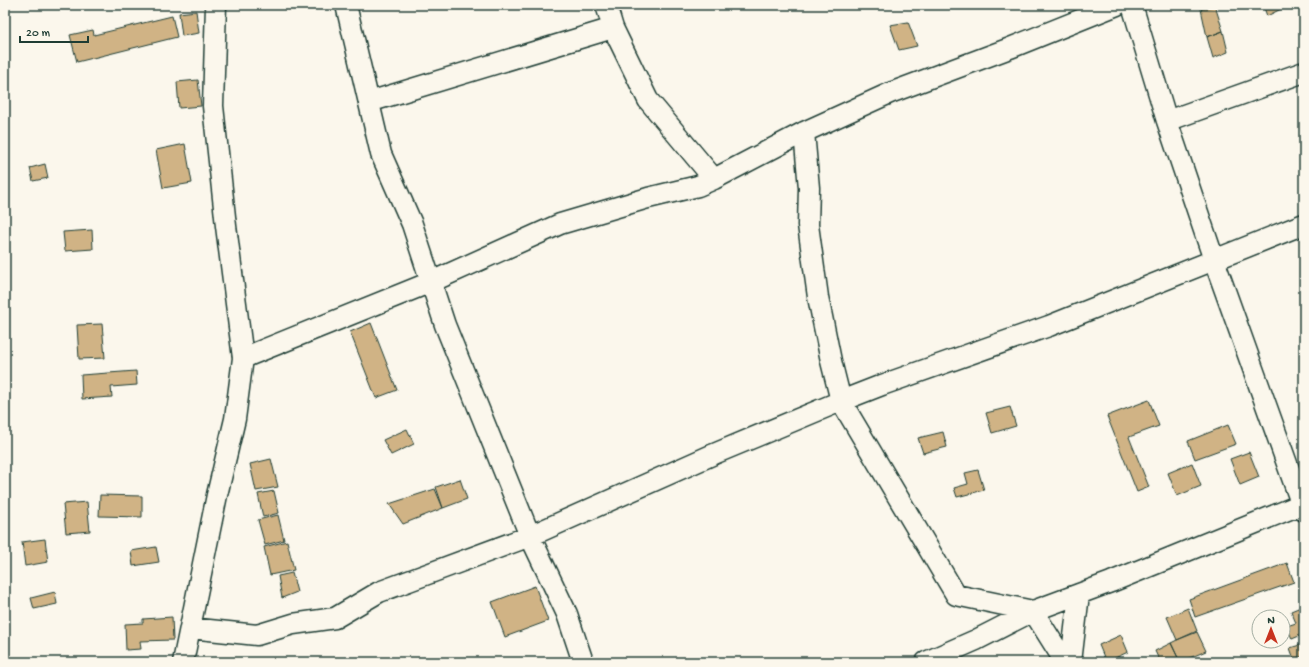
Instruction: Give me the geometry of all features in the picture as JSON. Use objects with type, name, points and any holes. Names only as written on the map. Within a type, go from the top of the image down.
[{"type":"street","points":[[183,662],[217,495],[235,419],[243,358],[226,226],[213,106],[216,5]]},
{"type":"street","points":[[346,5],[381,154],[412,224],[445,325],[530,536],[567,614],[583,662]]},
{"type":"street","points":[[606,5],[613,28],[648,100],[714,179]]},
{"type":"street","points":[[243,358],[431,282],[560,224],[648,198],[698,186],[804,132],[890,93],[1010,48],[1117,5]]},
{"type":"street","points":[[926,662],[976,640],[1033,611],[1303,507],[1214,260],[1167,121],[1132,5]]},
{"type":"street","points":[[369,102],[613,28]]},
{"type":"street","points":[[1167,121],[1304,72]]},
{"type":"street","points":[[804,132],[809,188],[808,225],[818,297],[841,402],[956,595],[1033,611],[1066,662]]},
{"type":"street","points":[[190,628],[257,635],[293,624],[335,618],[379,592],[530,536],[714,454],[882,385],[1049,326],[1304,224]]},
{"type":"street","points":[[1071,662],[1079,594]]},
{"type":"building","points":[[1263,5],[1289,5],[1267,16]]},
{"type":"building","points":[[1298,5],[1304,5],[1304,14]]},
{"type":"building","points":[[1215,6],[1223,31],[1207,37],[1201,9]]},
{"type":"building","points":[[196,11],[199,33],[182,36],[179,13]]},
{"type":"building","points":[[172,16],[177,37],[77,62],[70,35],[93,30],[94,35]]},
{"type":"building","points":[[908,22],[917,46],[899,50],[890,25]]},
{"type":"building","points":[[1223,31],[1228,52],[1213,58],[1207,37]]},
{"type":"building","points":[[198,80],[201,106],[179,108],[177,82]]},
{"type":"building","points":[[185,144],[192,183],[163,188],[156,150]]},
{"type":"building","points":[[45,164],[48,178],[33,181],[30,168]]},
{"type":"building","points":[[92,230],[93,249],[65,251],[63,232]]},
{"type":"building","points":[[371,323],[397,390],[376,398],[350,332]]},
{"type":"building","points":[[102,324],[105,358],[79,359],[77,325]]},
{"type":"building","points":[[136,371],[137,385],[111,387],[112,397],[82,399],[81,375]]},
{"type":"building","points":[[1149,400],[1159,426],[1129,437],[1149,487],[1137,492],[1107,416]]},
{"type":"building","points":[[1010,407],[1016,426],[992,433],[986,413]]},
{"type":"building","points":[[1228,425],[1236,444],[1195,459],[1188,441]]},
{"type":"building","points":[[407,429],[414,444],[391,455],[383,440]]},
{"type":"building","points":[[943,432],[947,447],[923,453],[918,438]]},
{"type":"building","points":[[1249,452],[1259,477],[1240,485],[1230,459]]},
{"type":"building","points":[[271,459],[278,487],[256,491],[250,464]]},
{"type":"building","points":[[1192,463],[1201,486],[1177,496],[1168,473]]},
{"type":"building","points":[[978,470],[984,490],[957,497],[954,488],[968,484],[965,473]]},
{"type":"building","points":[[460,479],[467,499],[443,508],[436,487]]},
{"type":"building","points":[[435,489],[443,508],[403,524],[389,504]]},
{"type":"building","points":[[274,491],[279,513],[263,517],[258,494]]},
{"type":"building","points":[[100,495],[142,496],[142,517],[99,516]]},
{"type":"building","points":[[87,502],[90,531],[66,533],[63,504]]},
{"type":"building","points":[[278,515],[284,540],[265,545],[258,520]]},
{"type":"building","points":[[45,539],[48,562],[25,566],[22,542]]},
{"type":"building","points":[[287,541],[294,570],[270,575],[264,547]]},
{"type":"building","points":[[156,547],[159,562],[133,566],[131,551]]},
{"type":"building","points":[[1287,563],[1294,582],[1195,617],[1189,599]]},
{"type":"building","points":[[292,573],[297,592],[282,598],[278,576]]},
{"type":"building","points":[[535,586],[548,621],[505,637],[492,602]]},
{"type":"building","points":[[55,592],[57,604],[34,609],[31,598]]},
{"type":"building","points":[[1303,606],[1304,634],[1292,639],[1291,625],[1296,623],[1291,611]]},
{"type":"building","points":[[1188,608],[1197,631],[1177,640],[1167,617]]},
{"type":"building","points":[[172,617],[173,640],[140,641],[141,649],[126,650],[125,624],[143,623],[143,619]]},
{"type":"building","points":[[1197,632],[1206,651],[1180,662],[1171,643]]},
{"type":"building","points":[[1121,635],[1128,652],[1106,662],[1099,645]]},
{"type":"building","points":[[1171,643],[1180,662],[1160,662],[1155,651]]},
{"type":"building","points":[[1303,644],[1304,656],[1294,659],[1291,648]]}]
